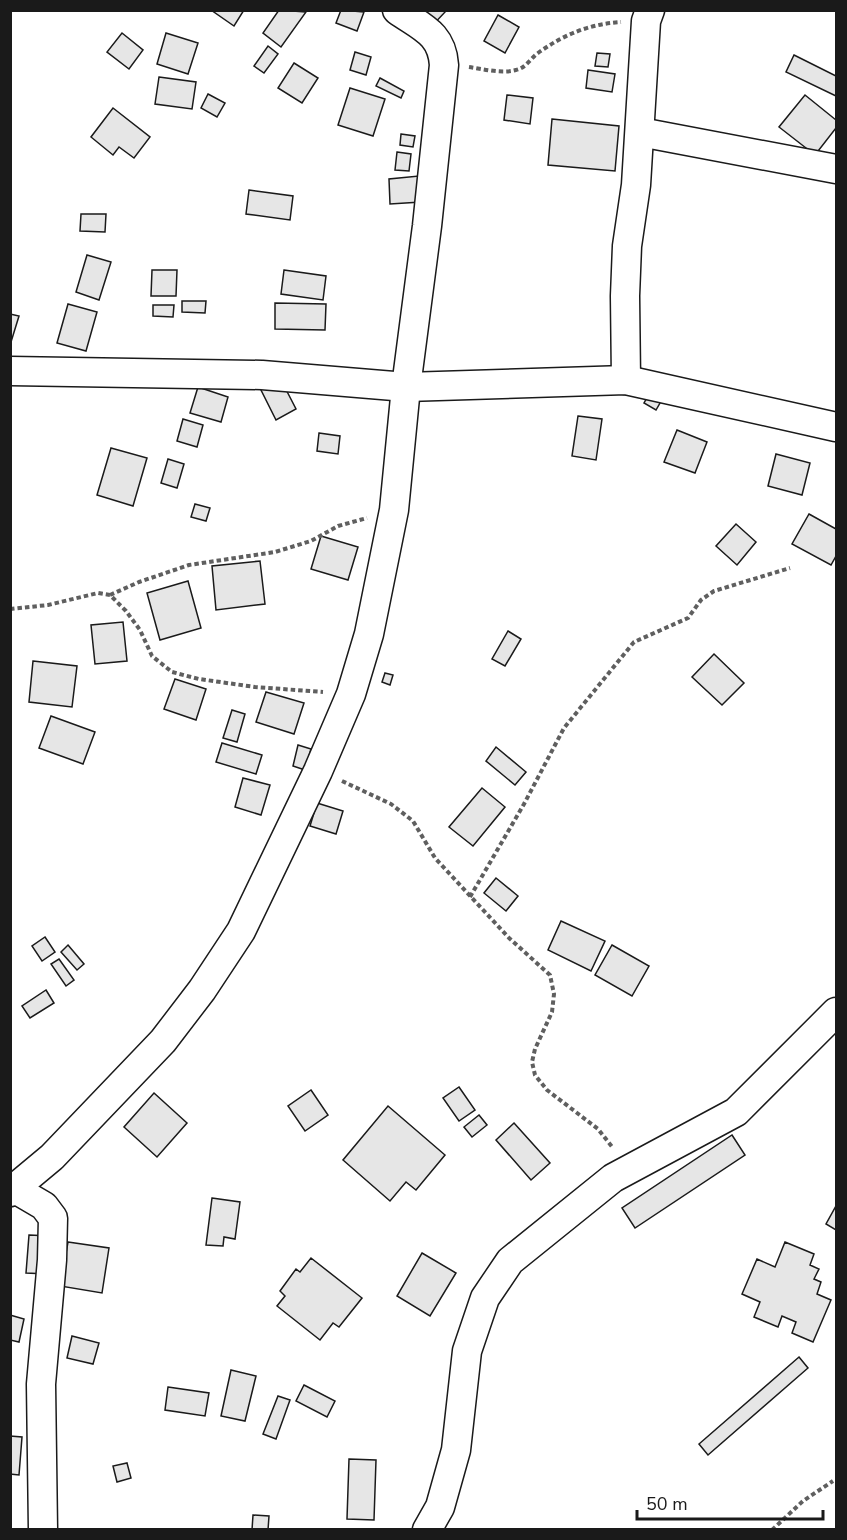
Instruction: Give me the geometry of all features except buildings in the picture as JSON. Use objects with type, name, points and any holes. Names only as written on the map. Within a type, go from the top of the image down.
[{"type":"street","points":[[44,1530],[41,1384],[53,1244],[53,1218],[44,1206],[13,1191],[52,1157],[163,1041],[202,990],[241,931],[318,771],[351,693],[369,634],[394,510],[406,387],[427,226],[444,65],[444,52],[438,39],[397,10]]},
{"type":"street","points":[[626,380],[627,246],[636,185],[648,16]]},
{"type":"street","points":[[640,132],[837,169]]},
{"type":"street","points":[[10,371],[262,375],[406,387],[626,380],[837,427]]},
{"type":"street","points":[[427,1530],[440,1507],[456,1450],[467,1351],[485,1298],[510,1261],[628,1168],[736,1112],[837,1012]]},
{"type":"path","points":[[444,65],[513,71],[524,68],[534,56],[559,39],[582,29],[648,16]]},
{"type":"path","points":[[10,609],[48,605],[98,593],[110,595],[139,582],[189,565],[275,552],[311,541],[338,526],[394,510]]},
{"type":"path","points":[[470,897],[524,804],[564,728],[634,642],[688,618],[701,600],[714,591],[790,568]]},
{"type":"path","points":[[110,595],[126,610],[140,630],[152,656],[172,672],[199,679],[255,687],[351,693]]},
{"type":"path","points":[[318,771],[391,804],[413,821],[435,858],[509,938],[550,975],[554,994],[552,1012],[535,1049],[532,1062],[535,1075],[547,1090],[598,1128],[628,1168]]},
{"type":"path","points":[[772,1530],[803,1501],[833,1481]]}]
